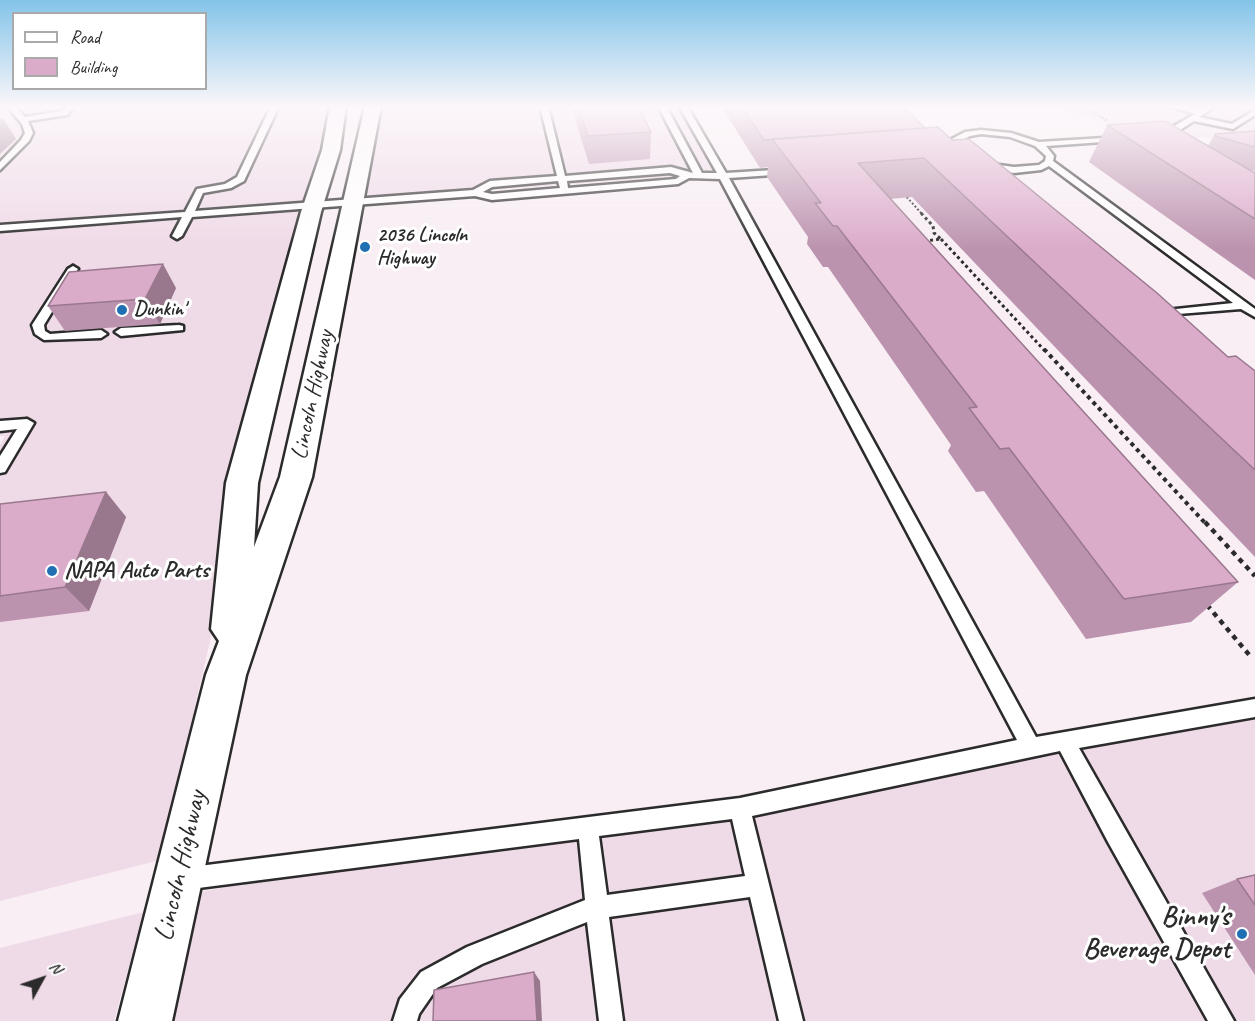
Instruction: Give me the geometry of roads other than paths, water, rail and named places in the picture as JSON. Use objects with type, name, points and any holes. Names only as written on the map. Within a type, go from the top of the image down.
[{"type":"main road","name":"Lincoln Highway","points":[[226,675],[242,483],[314,206],[330,154]]},
{"type":"main road","name":"Lincoln Highway","points":[[145,1021],[226,675],[296,477],[363,154]]},
{"type":"lane","points":[[0,167],[13,154]]},
{"type":"lane","points":[[177,236],[200,191],[228,186],[241,179],[253,154]]},
{"type":"lane","points":[[556,154],[565,191]]},
{"type":"lane","points":[[688,154],[699,175]]},
{"type":"lane","points":[[710,154],[1031,747]]},
{"type":"lane","points":[[957,154],[960,157]]},
{"type":"lane","points":[[949,158],[960,157],[982,165],[1022,170],[1041,167],[1048,162],[1050,156],[1048,154]]},
{"type":"lane","points":[[1048,162],[1255,314]]},
{"type":"lane","points":[[982,165],[999,181]]},
{"type":"lane","points":[[475,193],[490,184],[671,170],[687,175],[723,176],[798,170]]},
{"type":"lane","points":[[0,228],[475,193],[492,197],[678,181],[687,175]]},
{"type":"lane","points":[[73,269],[38,325],[39,332],[48,338],[101,334]]},
{"type":"lane","points":[[1161,327],[1145,315],[1244,305]]},
{"type":"lane","points":[[121,332],[180,328]]},
{"type":"lane","points":[[0,426],[27,423],[0,468]]},
{"type":"lane","points":[[178,880],[740,808],[1031,747],[1255,708]]},
{"type":"lane","points":[[1065,742],[1115,835],[1222,1021]]},
{"type":"lane","points":[[740,808],[791,1021]]},
{"type":"lane","points":[[588,829],[611,1021]]},
{"type":"lane","points":[[405,1021],[409,1008],[429,980],[475,955],[597,907],[759,885]]},
{"type":"place","name":"2036 Lincoln Highway","points":[[365,247]]},
{"type":"place","name":"Dunkin'","points":[[122,310]]},
{"type":"place","name":"NAPA Auto Parts","points":[[52,571]]},
{"type":"place","name":"Binny's Beverage Depot","points":[[1242,934]]}]
